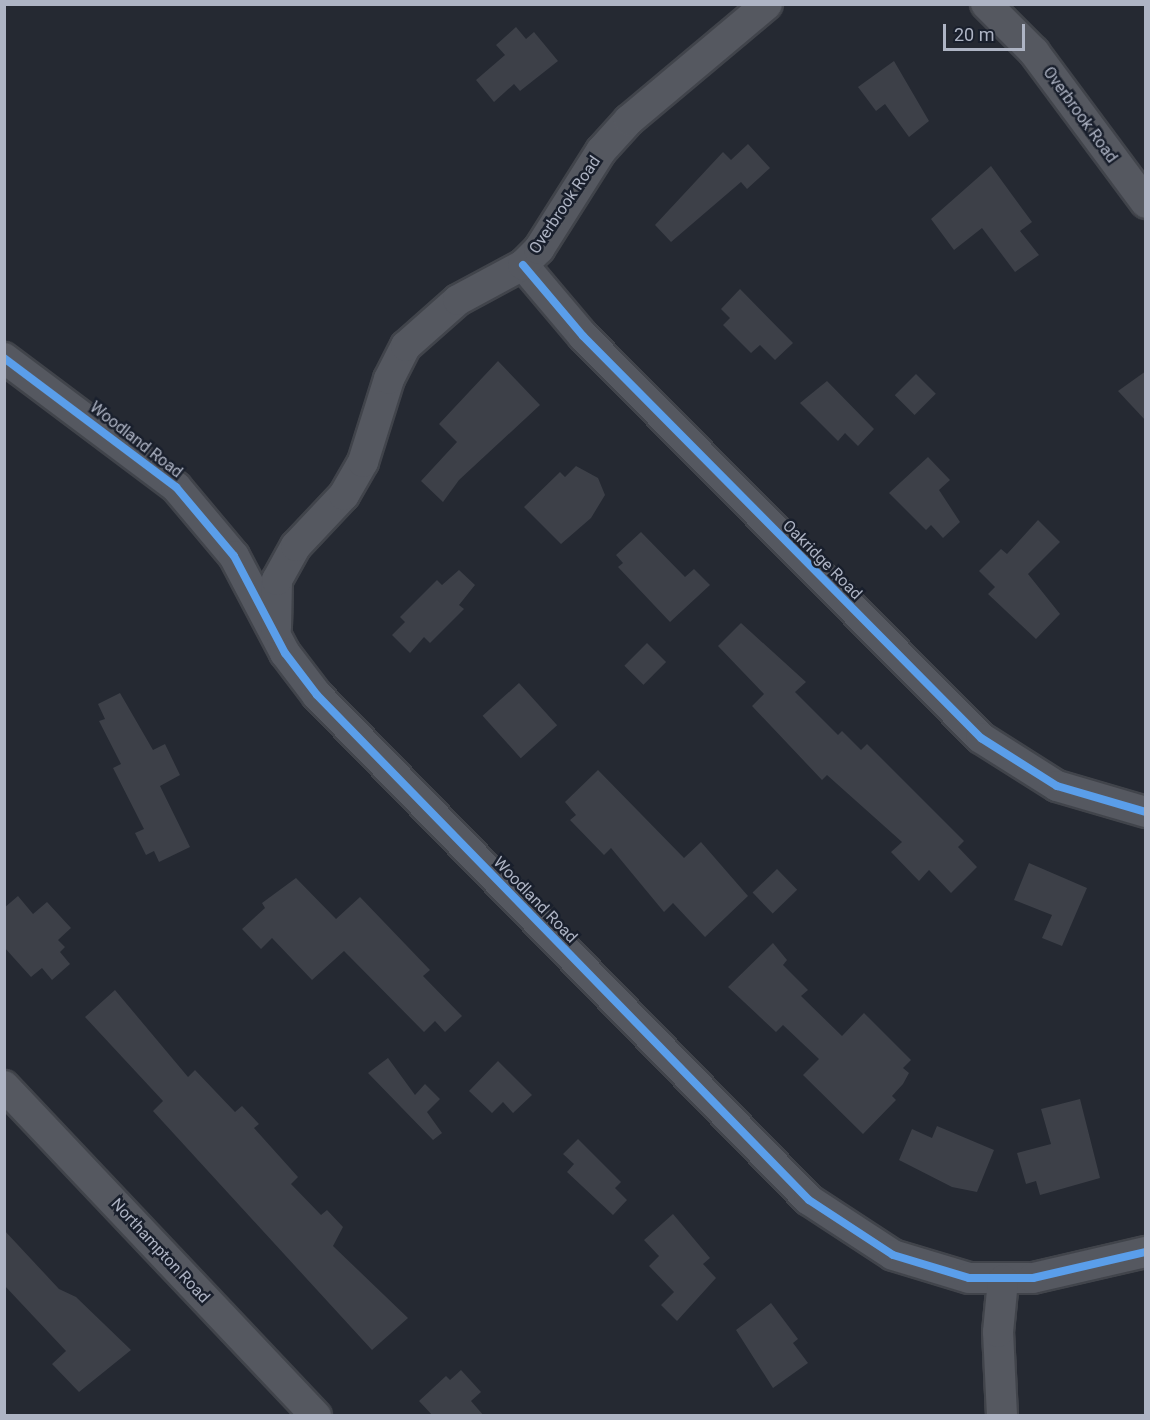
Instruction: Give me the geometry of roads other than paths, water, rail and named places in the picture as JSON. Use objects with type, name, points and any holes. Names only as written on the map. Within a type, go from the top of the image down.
[{"type":"street","name":"Overbrook Road","points":[[277,630],[274,605],[281,573],[296,546],[344,495],[363,462],[389,379],[406,346],[450,306],[523,265],[539,249],[601,151],[629,120],[766,4]]},
{"type":"street","name":"Overbrook Road","points":[[986,4],[1034,52],[1146,203]]},
{"type":"street","name":"Oakridge Road","points":[[523,265],[583,336],[981,738],[1057,786],[1146,812]]},
{"type":"street","name":"Woodland Road","points":[[4,358],[176,487],[234,556],[277,630],[285,652],[317,695],[809,1200],[893,1255],[930,1269],[1002,1280],[1146,1252]]},
{"type":"street","name":"Northampton Road","points":[[4,1086],[316,1416]]},
{"type":"street","points":[[1002,1280],[998,1332],[1002,1416]]}]
